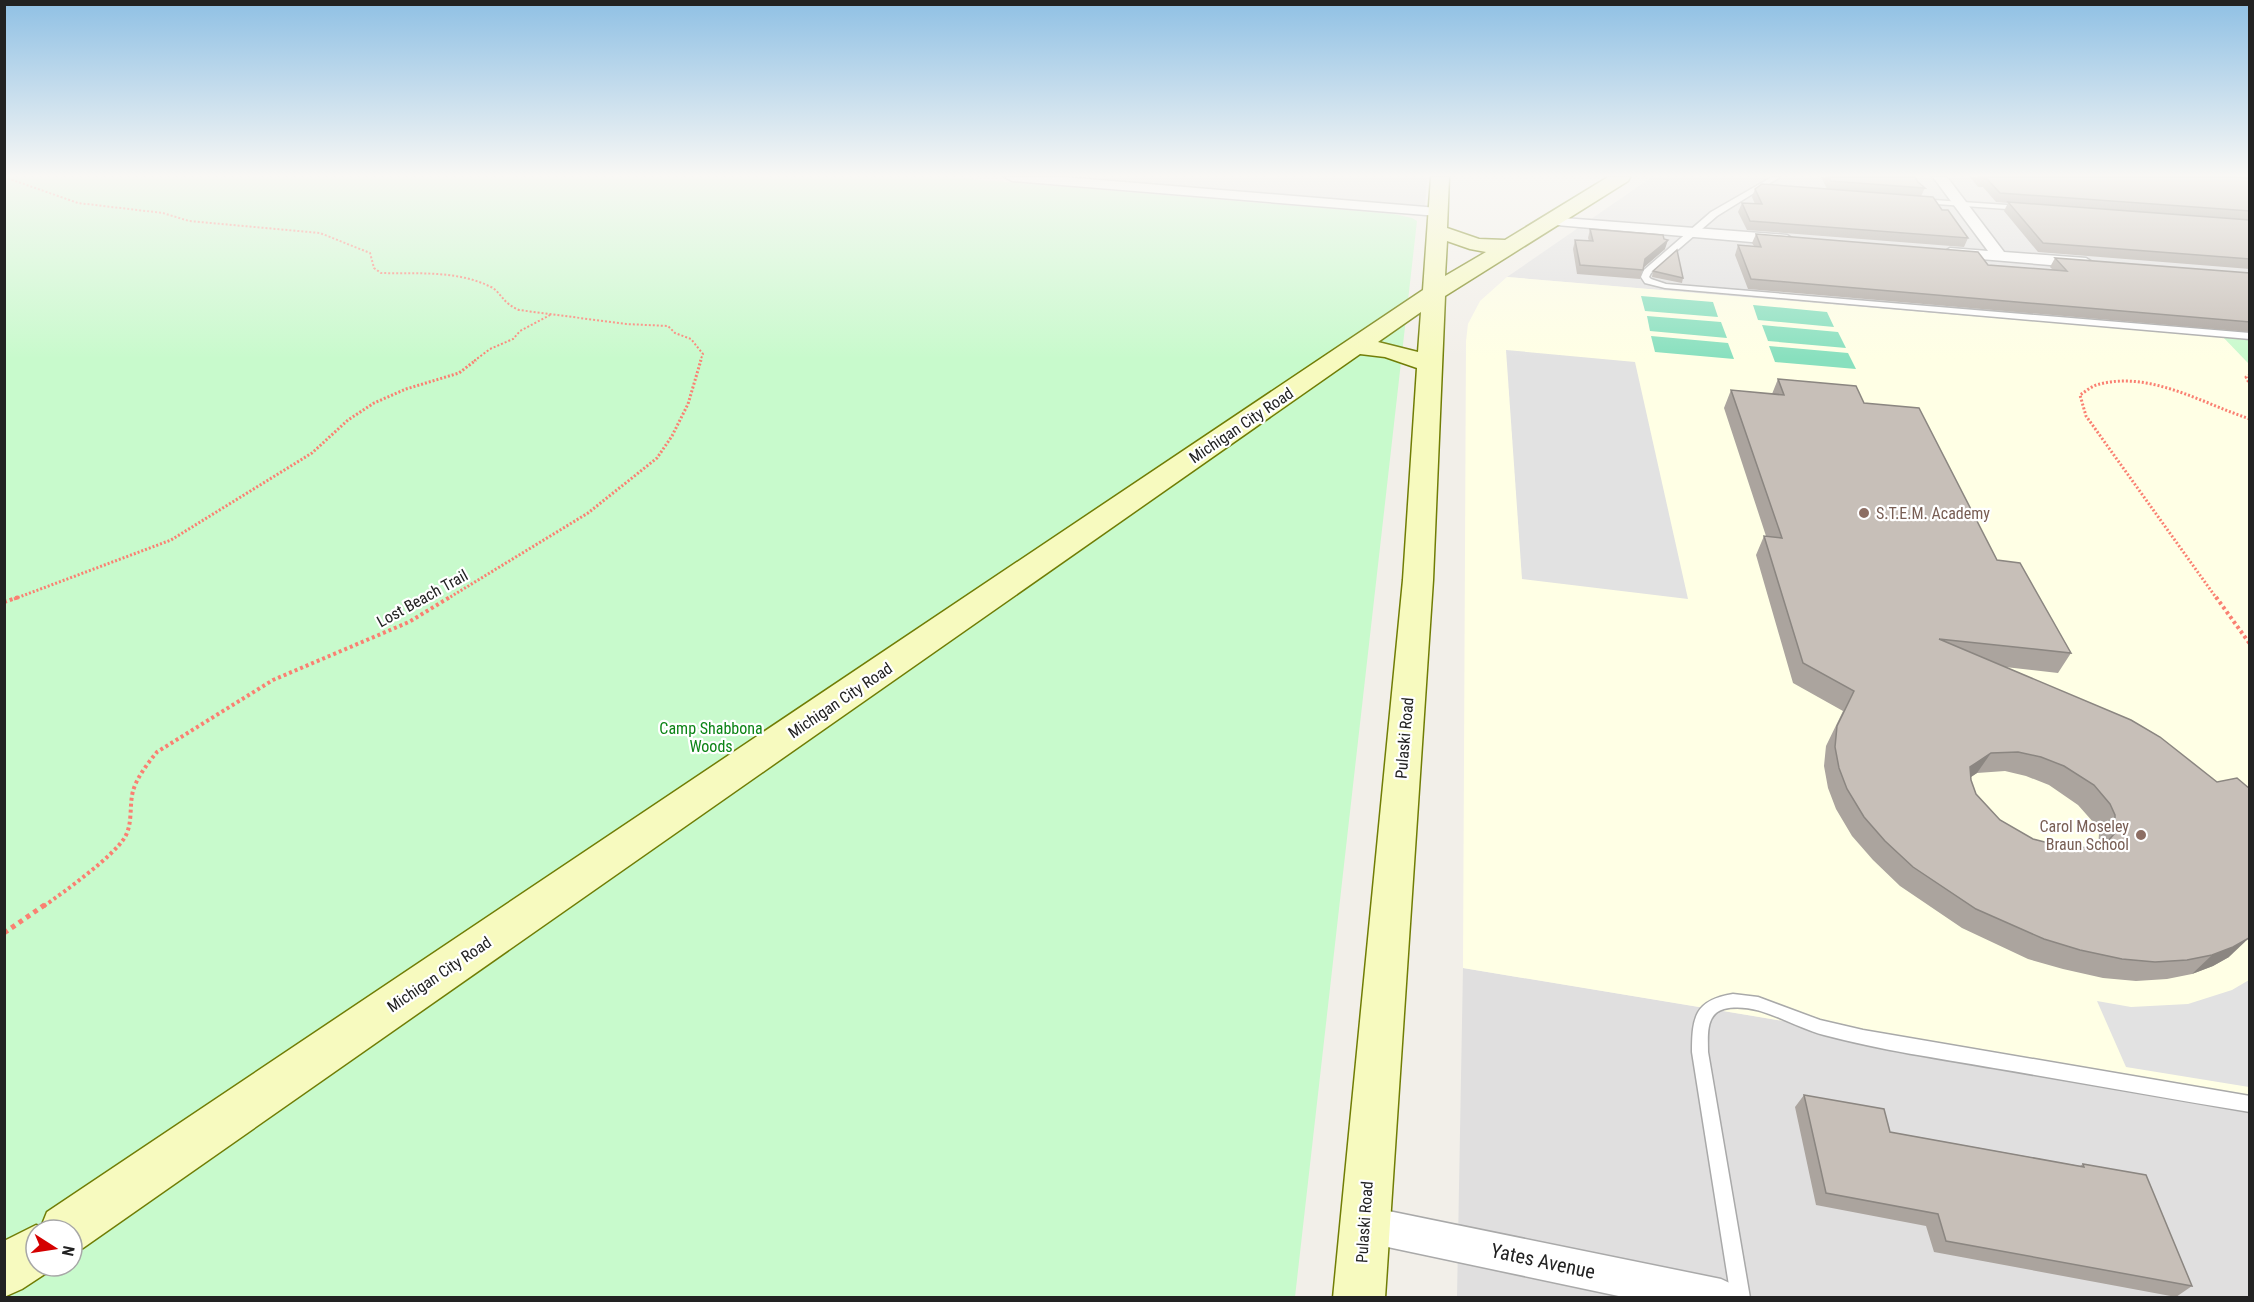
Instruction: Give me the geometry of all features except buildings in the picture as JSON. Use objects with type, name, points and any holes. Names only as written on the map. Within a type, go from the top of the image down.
[{"type":"street","name":"Pulaski Road","points":[[1359,1298],[1417,592],[1437,238]]},
{"type":"street","points":[[1465,238],[1477,245],[1510,246]]},
{"type":"street","name":"Michigan City Road","points":[[83,1218],[1435,292],[1523,238]]},
{"type":"street","points":[[1762,238],[1800,241]]},
{"type":"street","points":[[1985,238],[1998,256]]},
{"type":"street","points":[[1940,252],[2106,265]]},
{"type":"street","points":[[1357,347],[1410,355],[1431,364]]},
{"type":"street","name":"Yates Avenue","points":[[1364,1224],[1721,1298]]},
{"type":"street","points":[[4,1271],[24,1258]]},
{"type":"lane","points":[[1688,238],[1644,277],[1648,281],[1665,286],[2250,336]]},
{"type":"lane","points":[[1741,1298],[1700,1052],[1700,1024],[1706,1010],[1720,1003],[1743,1002],[1763,1006],[1819,1026],[1891,1042],[2250,1104]]},
{"type":"path","name":"Lost Beach Trail","points":[[4,933],[94,868],[125,837],[131,817],[134,791],[144,768],[158,752],[273,680],[409,622],[588,513],[657,458],[672,436],[688,404],[703,354],[691,339],[675,333],[668,326],[626,324],[519,310],[507,305],[493,288],[453,274],[392,275],[381,273],[374,268],[370,253],[333,238]]},
{"type":"path","points":[[4,602],[61,583],[171,540],[312,453],[348,420],[374,403],[406,389],[459,373],[490,349],[513,339],[520,331],[552,313]]},
{"type":"path","points":[[2250,375],[2246,377],[2250,386]]},
{"type":"path","points":[[2250,419],[2173,390],[2135,382],[2100,382],[2089,386],[2080,395],[2086,416],[2250,644]]},
{"type":"shaded area","points":[[1564,238],[2249,238],[2249,340],[1507,277]]},
{"type":"shaded area","points":[[1507,277],[2223,337],[2249,364],[2249,1098],[1463,968],[1466,341],[1468,324],[1480,301]]},
{"type":"shaded area","points":[[1506,350],[1635,362],[1688,599],[1522,579]]},
{"type":"shaded area","points":[[1463,968],[2249,1098],[2249,1297],[1457,1298]]},
{"type":"shaded area","points":[[2249,980],[2249,1087],[2126,1067],[2097,1001],[2131,1007],[2188,1004],[2232,990]]},
{"type":"green space","name":"Camp Shabbona Woods","points":[[5,238],[1415,238],[1295,1297],[5,1298]]},
{"type":"green space","points":[[1641,296],[1713,302],[1718,317],[1645,311]]},
{"type":"green space","points":[[1753,305],[1827,312],[1834,327],[1758,320]]},
{"type":"green space","points":[[1647,316],[1721,322],[1727,338],[1650,331]]},
{"type":"green space","points":[[1762,325],[1838,332],[1846,348],[1768,341]]},
{"type":"green space","points":[[1651,336],[1728,343],[1734,359],[1655,352]]},
{"type":"green space","points":[[2223,337],[2249,339],[2249,364]]},
{"type":"green space","points":[[1769,346],[1848,353],[1856,369],[1775,362]]},
{"type":"place","name":"S.T.E.M. Academy","points":[[1864,513]]},
{"type":"place","name":"Carol Moseley Braun School","points":[[2141,835]]}]
